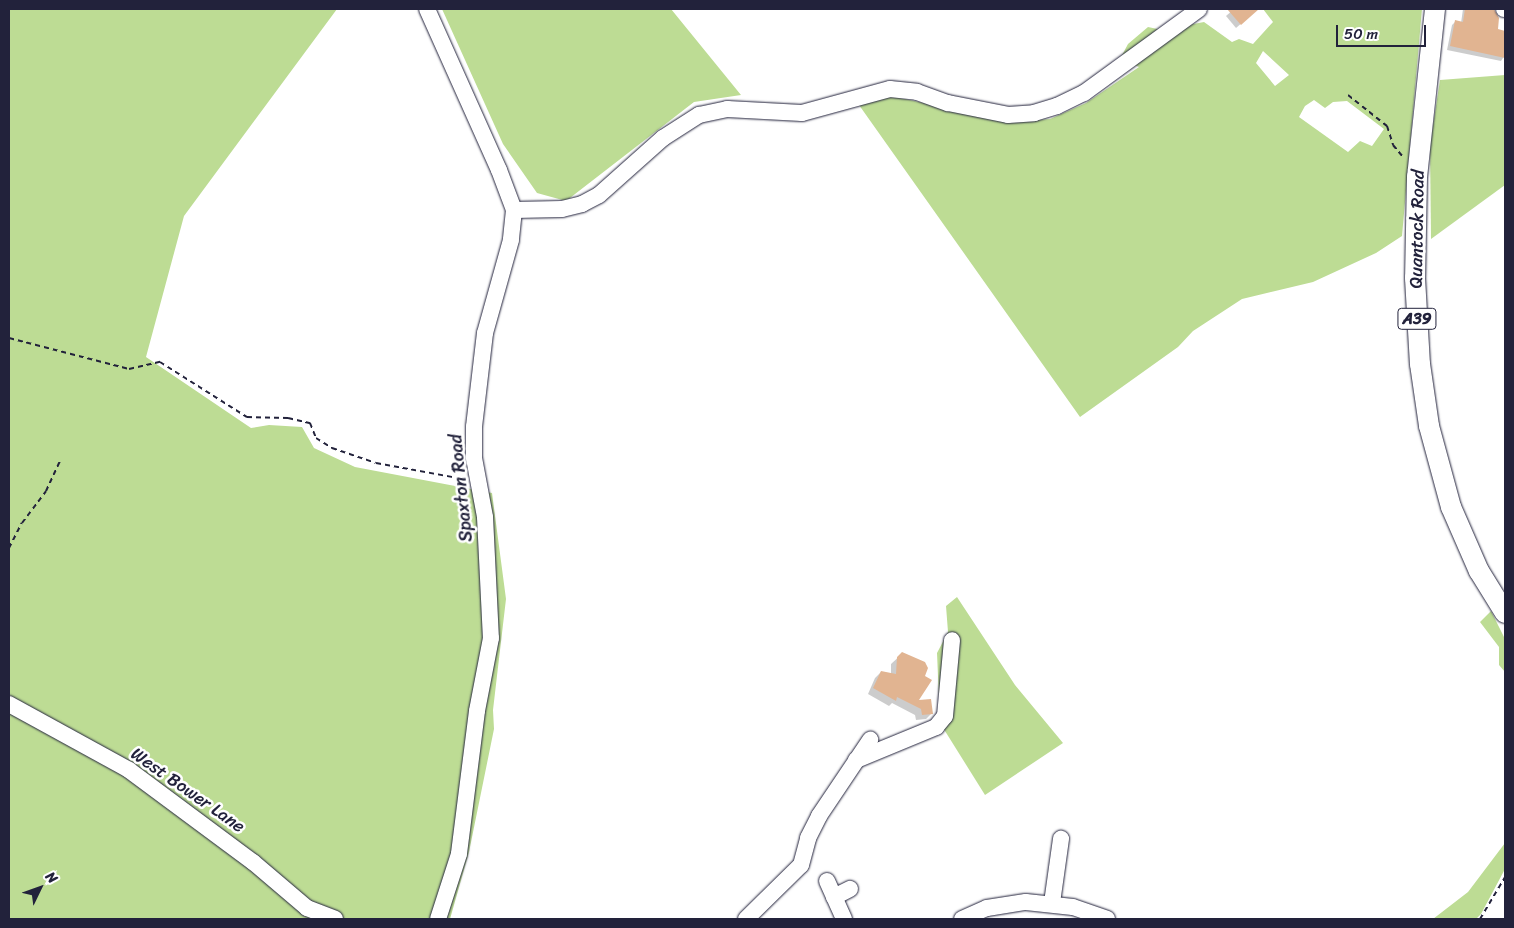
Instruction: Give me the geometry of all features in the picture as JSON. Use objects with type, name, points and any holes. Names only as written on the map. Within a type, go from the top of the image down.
[{"type":"main road","name":"Quantock Road","points":[[1435,9],[1418,160],[1416,287],[1420,364],[1429,426],[1441,479],[1459,528],[1479,571],[1505,613]]},
{"type":"street","name":"Spaxton Road","points":[[427,9],[500,170],[514,210],[511,240],[485,333],[477,394],[474,443],[477,476],[485,516],[491,638],[477,711],[458,854],[438,919]]},
{"type":"street","points":[[514,210],[562,210],[582,204],[599,195],[663,138],[699,115],[727,109],[802,113],[890,89],[917,92],[990,112],[1034,114],[1084,93],[1199,9]]},
{"type":"street","points":[[856,760],[936,727],[945,716],[952,640]]},
{"type":"street","name":"West Bower Lane","points":[[9,704],[129,770],[253,862],[301,904],[335,919]]},
{"type":"street","points":[[746,919],[801,865],[808,838],[819,816],[870,740]]},
{"type":"street","points":[[1052,903],[1062,839]]},
{"type":"street","points":[[827,881],[844,919]]},
{"type":"street","points":[[834,897],[850,889]]},
{"type":"street","points":[[962,919],[1007,904],[1052,903],[1107,919]]},
{"type":"path","points":[[1348,95],[1387,126],[1393,145],[1402,156],[1418,160]]},
{"type":"path","points":[[9,338],[129,369],[160,362],[248,417],[288,418],[310,423],[316,438],[332,448],[376,463],[460,480],[477,476]]},
{"type":"path","points":[[9,548],[22,523],[46,491],[61,459]]},
{"type":"path","points":[[1480,919],[1505,877]]},
{"type":"green space","points":[[9,9],[337,9],[184,216],[146,357],[251,428],[269,425],[302,427],[314,448],[355,467],[492,493],[506,599],[493,710],[494,729],[469,852],[450,919],[9,919]]},
{"type":"green space","points":[[442,9],[671,9],[741,95],[694,102],[566,201],[537,193],[503,144]]},
{"type":"green space","points":[[1263,9],[1422,9],[1402,236],[1376,253],[1313,282],[1242,299],[1193,331],[1178,347],[1080,417],[859,105],[891,96],[1013,122],[1050,119],[1086,103],[1139,67],[1120,59],[1128,44],[1148,27],[1162,30],[1204,22],[1232,42],[1239,39],[1253,44],[1273,22]],"holes":[[[1263,51],[1289,75],[1275,86],[1256,63]],[[1314,100],[1325,108],[1333,102],[1347,101],[1384,129],[1372,146],[1360,141],[1348,152],[1299,117],[1305,106]]]},
{"type":"green space","points":[[1505,75],[1505,185],[1431,239],[1430,145],[1440,80]]},
{"type":"green space","points":[[957,597],[1015,685],[1063,743],[985,795],[940,723],[937,653],[948,632],[946,606]]},
{"type":"green space","points":[[1491,611],[1505,639],[1505,672],[1499,665],[1499,647],[1480,622]]},
{"type":"green space","points":[[1505,843],[1505,869],[1481,914],[1476,919],[1433,919],[1468,892]]},
{"type":"building","points":[[1227,9],[1259,9],[1241,25]]},
{"type":"building","points":[[1465,9],[1494,9],[1499,18],[1498,29],[1505,31],[1505,58],[1450,46],[1455,20],[1463,22]]},
{"type":"building","points":[[902,652],[925,662],[928,668],[925,676],[932,680],[919,700],[931,699],[933,714],[922,715],[921,709],[897,697],[896,701],[873,688],[881,671],[896,674],[897,657]]}]
